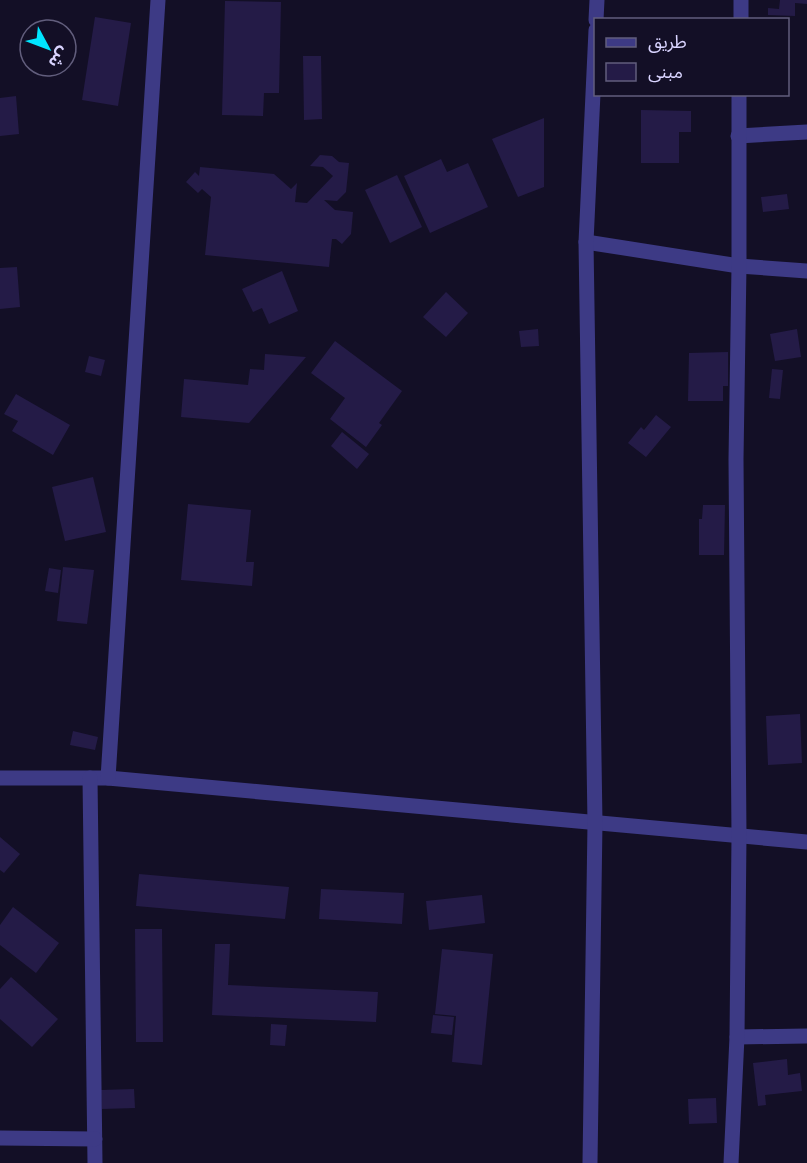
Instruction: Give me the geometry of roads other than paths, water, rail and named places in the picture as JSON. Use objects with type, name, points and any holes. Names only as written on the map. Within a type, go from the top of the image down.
[{"type":"street","points":[[108,778],[158,0]]},
{"type":"street","points":[[596,18],[597,0]]},
{"type":"street","points":[[741,0],[741,18]]},
{"type":"street","points":[[590,1163],[595,823],[586,242],[594,72]]},
{"type":"street","points":[[731,1163],[737,1037],[739,837],[736,459],[739,96]]},
{"type":"street","points":[[738,136],[807,132]]},
{"type":"street","points":[[586,242],[739,266],[807,271]]},
{"type":"street","points":[[0,778],[108,778],[807,843]]},
{"type":"street","points":[[90,778],[95,1163]]},
{"type":"street","points":[[737,1037],[807,1036]]},
{"type":"street","points":[[0,1138],[95,1138]]}]
